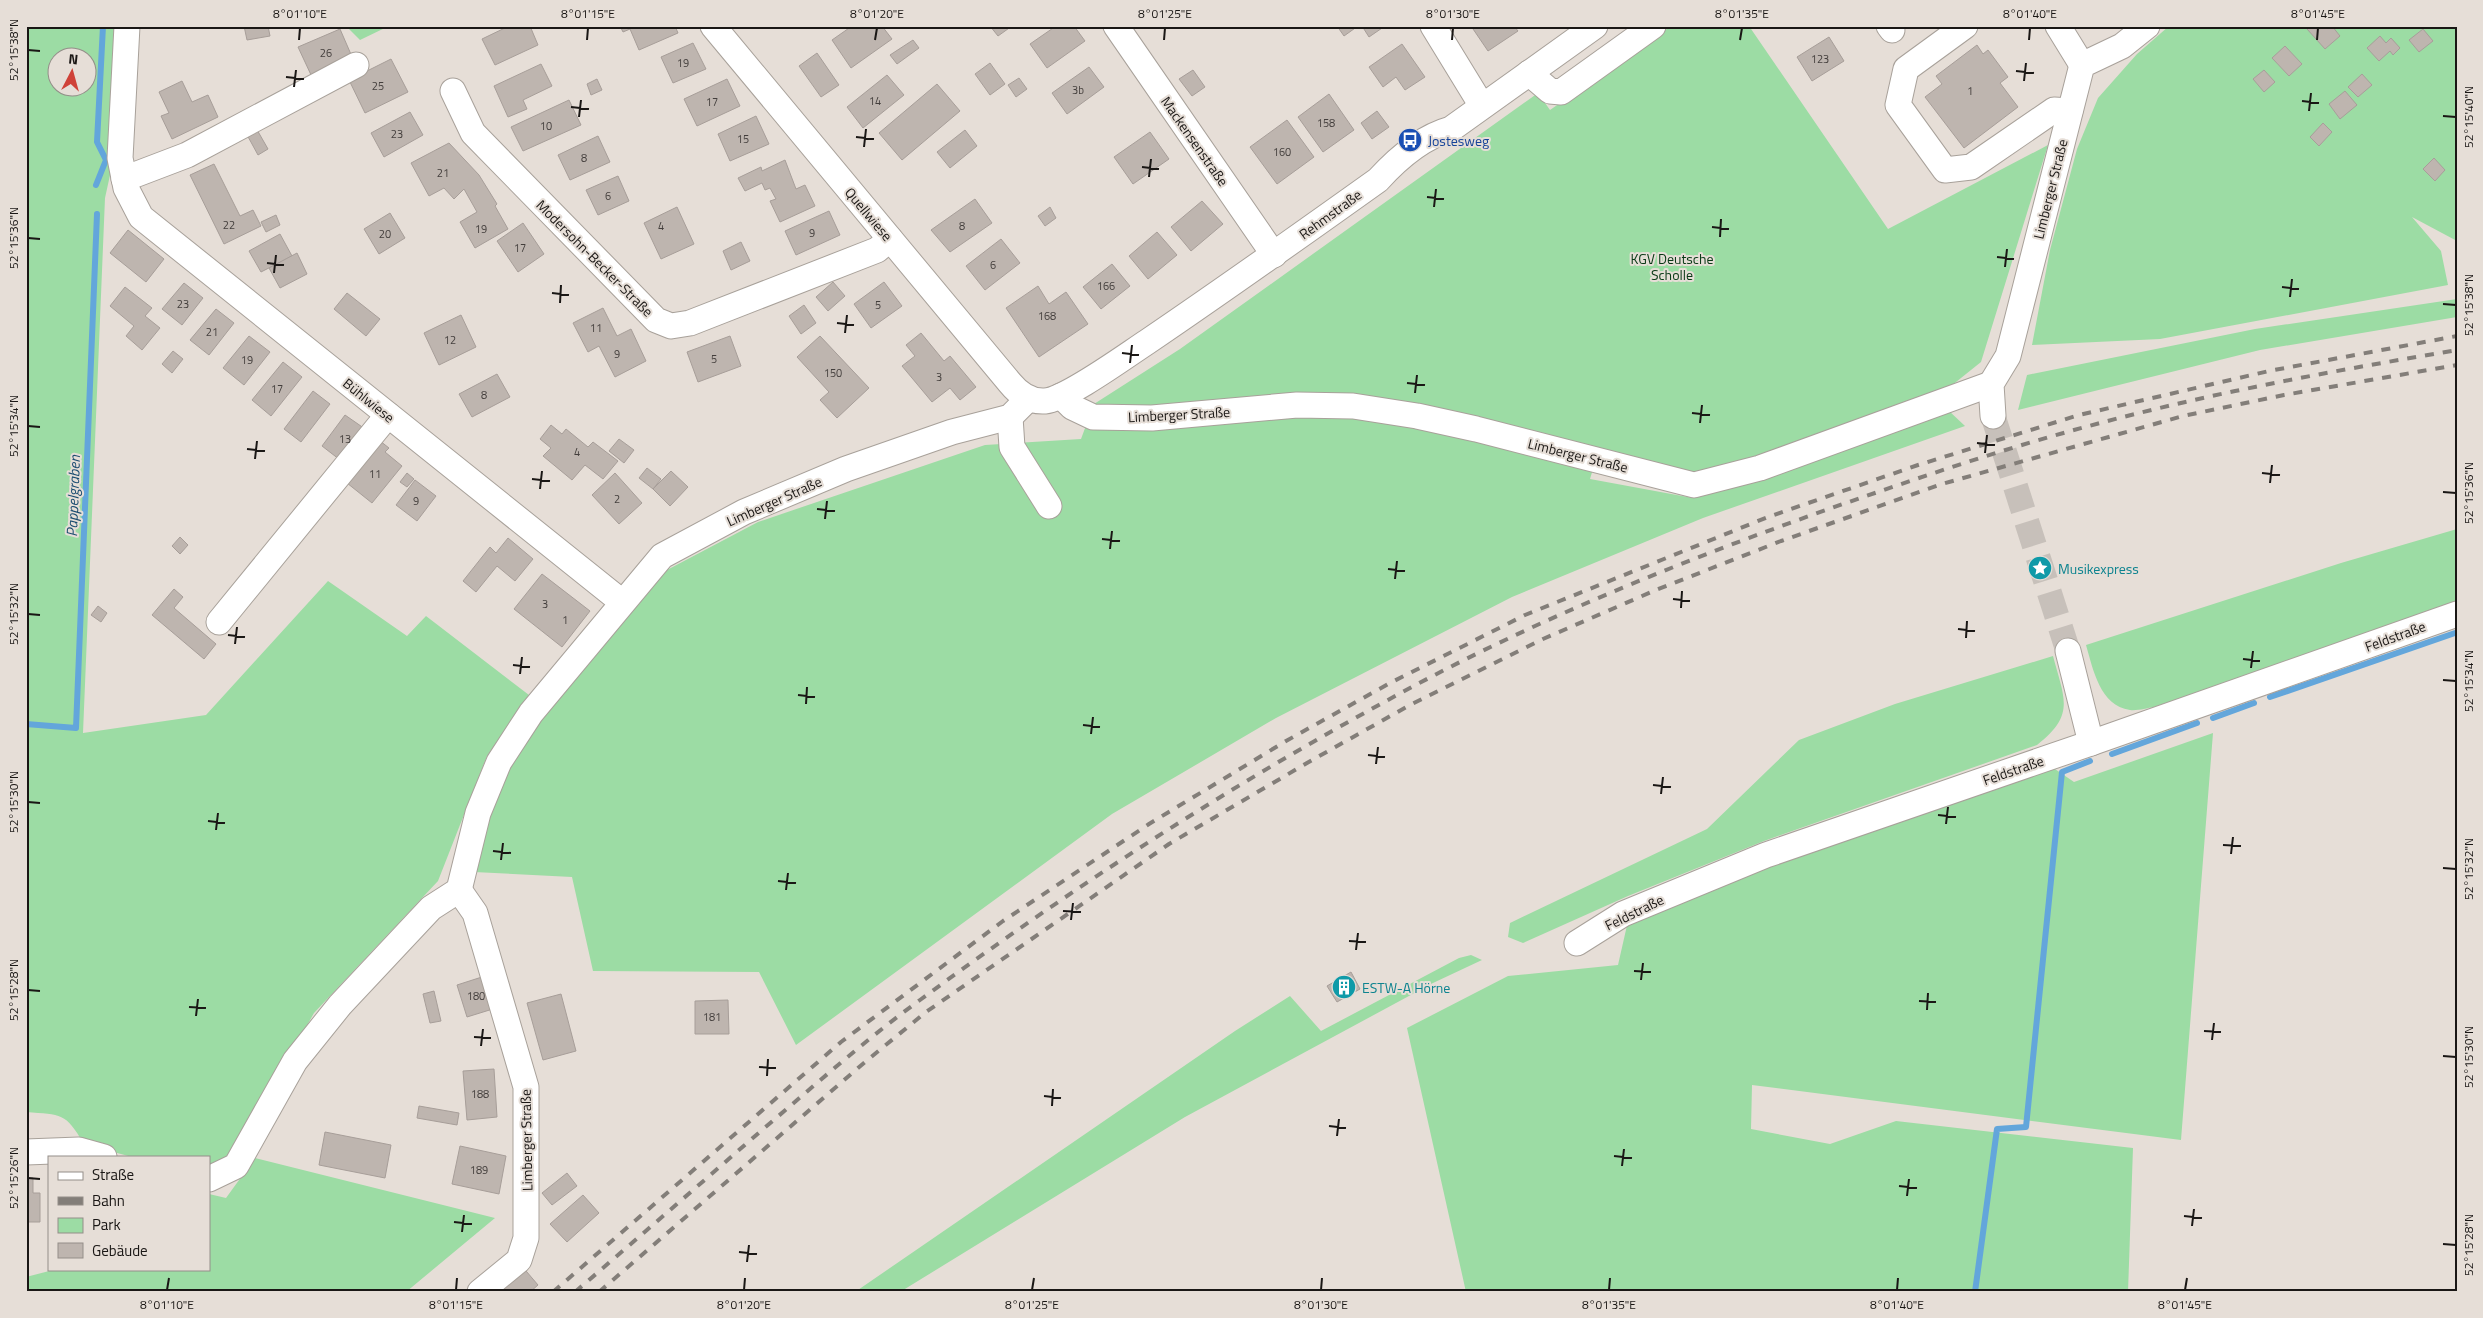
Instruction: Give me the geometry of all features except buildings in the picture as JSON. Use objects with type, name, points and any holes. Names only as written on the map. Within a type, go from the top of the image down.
[{"type":"street","name":"Bühlwiese","points":[[127,26],[120,158],[125,184],[140,217],[622,602]]},
{"type":"street","name":"Quellwiese","points":[[713,26],[1010,383],[1028,399]]},
{"type":"street","name":"Mackensenstraße","points":[[1116,26],[1274,255]]},
{"type":"street","points":[[1433,26],[1482,106]]},
{"type":"street","name":"Rehmstraße","points":[[1061,396],[1118,361],[1274,255],[1378,180],[1394,163],[1415,147],[1435,133],[1451,128],[1595,26]]},
{"type":"street","points":[[1529,72],[1550,91],[1561,92],[1653,26]]},
{"type":"street","points":[[1965,26],[1906,70],[1898,105],[1944,170],[1972,167],[2054,110],[2070,111]]},
{"type":"street","points":[[2058,26],[2082,65],[2122,46],[2146,26]]},
{"type":"street","points":[[125,184],[187,155],[356,65]]},
{"type":"street","name":"Limberger Straße","points":[[1061,396],[1072,407],[1093,417],[1152,418],[1297,405],[1353,406],[1417,416],[1468,427],[1694,485],[1760,468],[1991,384],[2008,356],[2082,65]]},
{"type":"street","name":"Modersohn-Becker-Straße","points":[[454,91],[473,133],[656,320],[671,326],[690,323],[877,250],[890,239]]},
{"type":"street","points":[[1991,384],[1994,416]]},
{"type":"street","points":[[1048,506],[1012,447],[1010,417],[1028,399],[1045,401],[1061,396]]},
{"type":"street","points":[[218,622],[388,415]]},
{"type":"street","name":"Limberger Straße","points":[[480,1292],[519,1260],[526,1238],[526,1087],[474,914],[459,890],[478,813],[499,762],[531,713],[662,556],[744,512],[846,469],[952,432],[1010,417]]},
{"type":"street","name":"Feldstraße","points":[[1577,943],[1623,914],[1766,855],[2092,743],[2457,614]]},
{"type":"street","points":[[2068,651],[2092,743]]},
{"type":"street","points":[[210,1179],[236,1166],[295,1061],[340,1005],[431,908],[459,890]]},
{"type":"street","points":[[26,1152],[79,1150],[100,1156]]},
{"type":"green space","points":[[26,26],[119,26],[112,166],[105,198],[83,733],[206,715],[328,581],[407,636],[426,616],[529,695],[487,756],[438,881],[314,1013],[237,1149],[210,1169],[210,1156],[128,1156],[84,1144],[67,1121],[55,1115],[26,1112]]},
{"type":"green space","points":[[346,26],[389,26],[360,40]]},
{"type":"green space","name":"KGV Deutsche Scholle","points":[[1671,26],[1749,26],[1888,229],[2048,145],[1981,362],[1951,386],[1755,461],[1695,477],[1598,452],[1590,479],[1693,498],[1948,410],[1965,426],[1703,518],[1512,597],[1276,718],[1112,814],[796,1045],[759,972],[593,971],[572,877],[474,872],[487,817],[515,751],[667,570],[758,522],[985,445],[1081,439],[1094,404],[1180,349],[1538,93],[1550,110]]},
{"type":"green space","points":[[2169,26],[2457,26],[2457,241],[2412,217],[2441,251],[2448,285],[2160,339],[2032,345],[2050,250],[2077,149],[2098,98],[2137,54]]},
{"type":"green space","points":[[2457,299],[2457,317],[2260,350],[2018,410],[2027,375],[2255,329]]},
{"type":"green space","points":[[2457,529],[2457,603],[2154,707],[2130,710],[2120,707],[2111,702],[2099,685],[2086,645],[2341,563]]},
{"type":"green space","points":[[2053,656],[2061,683],[2064,705],[2058,724],[2037,745],[1764,841],[1628,896],[1523,943],[1508,937],[1510,923],[1707,829],[1799,740],[1895,704]]},
{"type":"green space","points":[[2213,733],[2181,1140],[1752,1085],[1751,1129],[1830,1144],[1896,1121],[2133,1148],[2128,1292],[1466,1292],[1407,1028],[1508,976],[1618,965],[1628,921],[1770,862],[2052,767],[2074,782]]},
{"type":"green space","points":[[1471,955],[1482,960],[1433,983],[1185,1117],[900,1292],[855,1292],[1235,1031],[1290,996],[1321,1031],[1459,958]]},
{"type":"green space","points":[[255,1158],[495,1218],[406,1292],[26,1292],[26,1277],[53,1270],[210,1270],[210,1194],[226,1198]]},
{"type":"waterway","name":"Pappelgraben","points":[[96,185],[106,160],[97,142],[103,26]]},
{"type":"waterway","name":"Pappelgraben","points":[[26,724],[76,728],[97,214]]},
{"type":"waterway","points":[[2270,697],[2455,633]]},
{"type":"waterway","points":[[2213,718],[2254,703]]},
{"type":"waterway","points":[[2112,754],[2197,723]]},
{"type":"waterway","points":[[1975,1292],[1997,1129],[2026,1127],[2062,772],[2090,761]]},
{"type":"tunnel","points":[[1993,416],[2068,651]]},
{"type":"railway","points":[[553,1292],[841,1042],[1003,921],[1149,824],[1286,741],[1390,683],[1525,615],[1768,517],[1918,465],[2079,415],[2269,371],[2457,336]]},
{"type":"railway","points":[[575,1292],[860,1047],[977,958],[1094,878],[1214,801],[1337,728],[1452,666],[1562,614],[1673,567],[1843,504],[1996,453],[2089,426],[2180,403],[2318,375],[2457,350]]},
{"type":"railway","points":[[599,1292],[865,1062],[926,1012],[1169,844],[1410,705],[1543,639],[1656,590],[1781,541],[1942,484],[2183,416],[2284,395],[2457,365]]},
{"type":"place","name":"Jostesweg","points":[[1410,140]]},
{"type":"place","name":"Musikexpress","points":[[2040,568]]},
{"type":"place","name":"ESTW-A Hörne","points":[[1344,987]]}]
